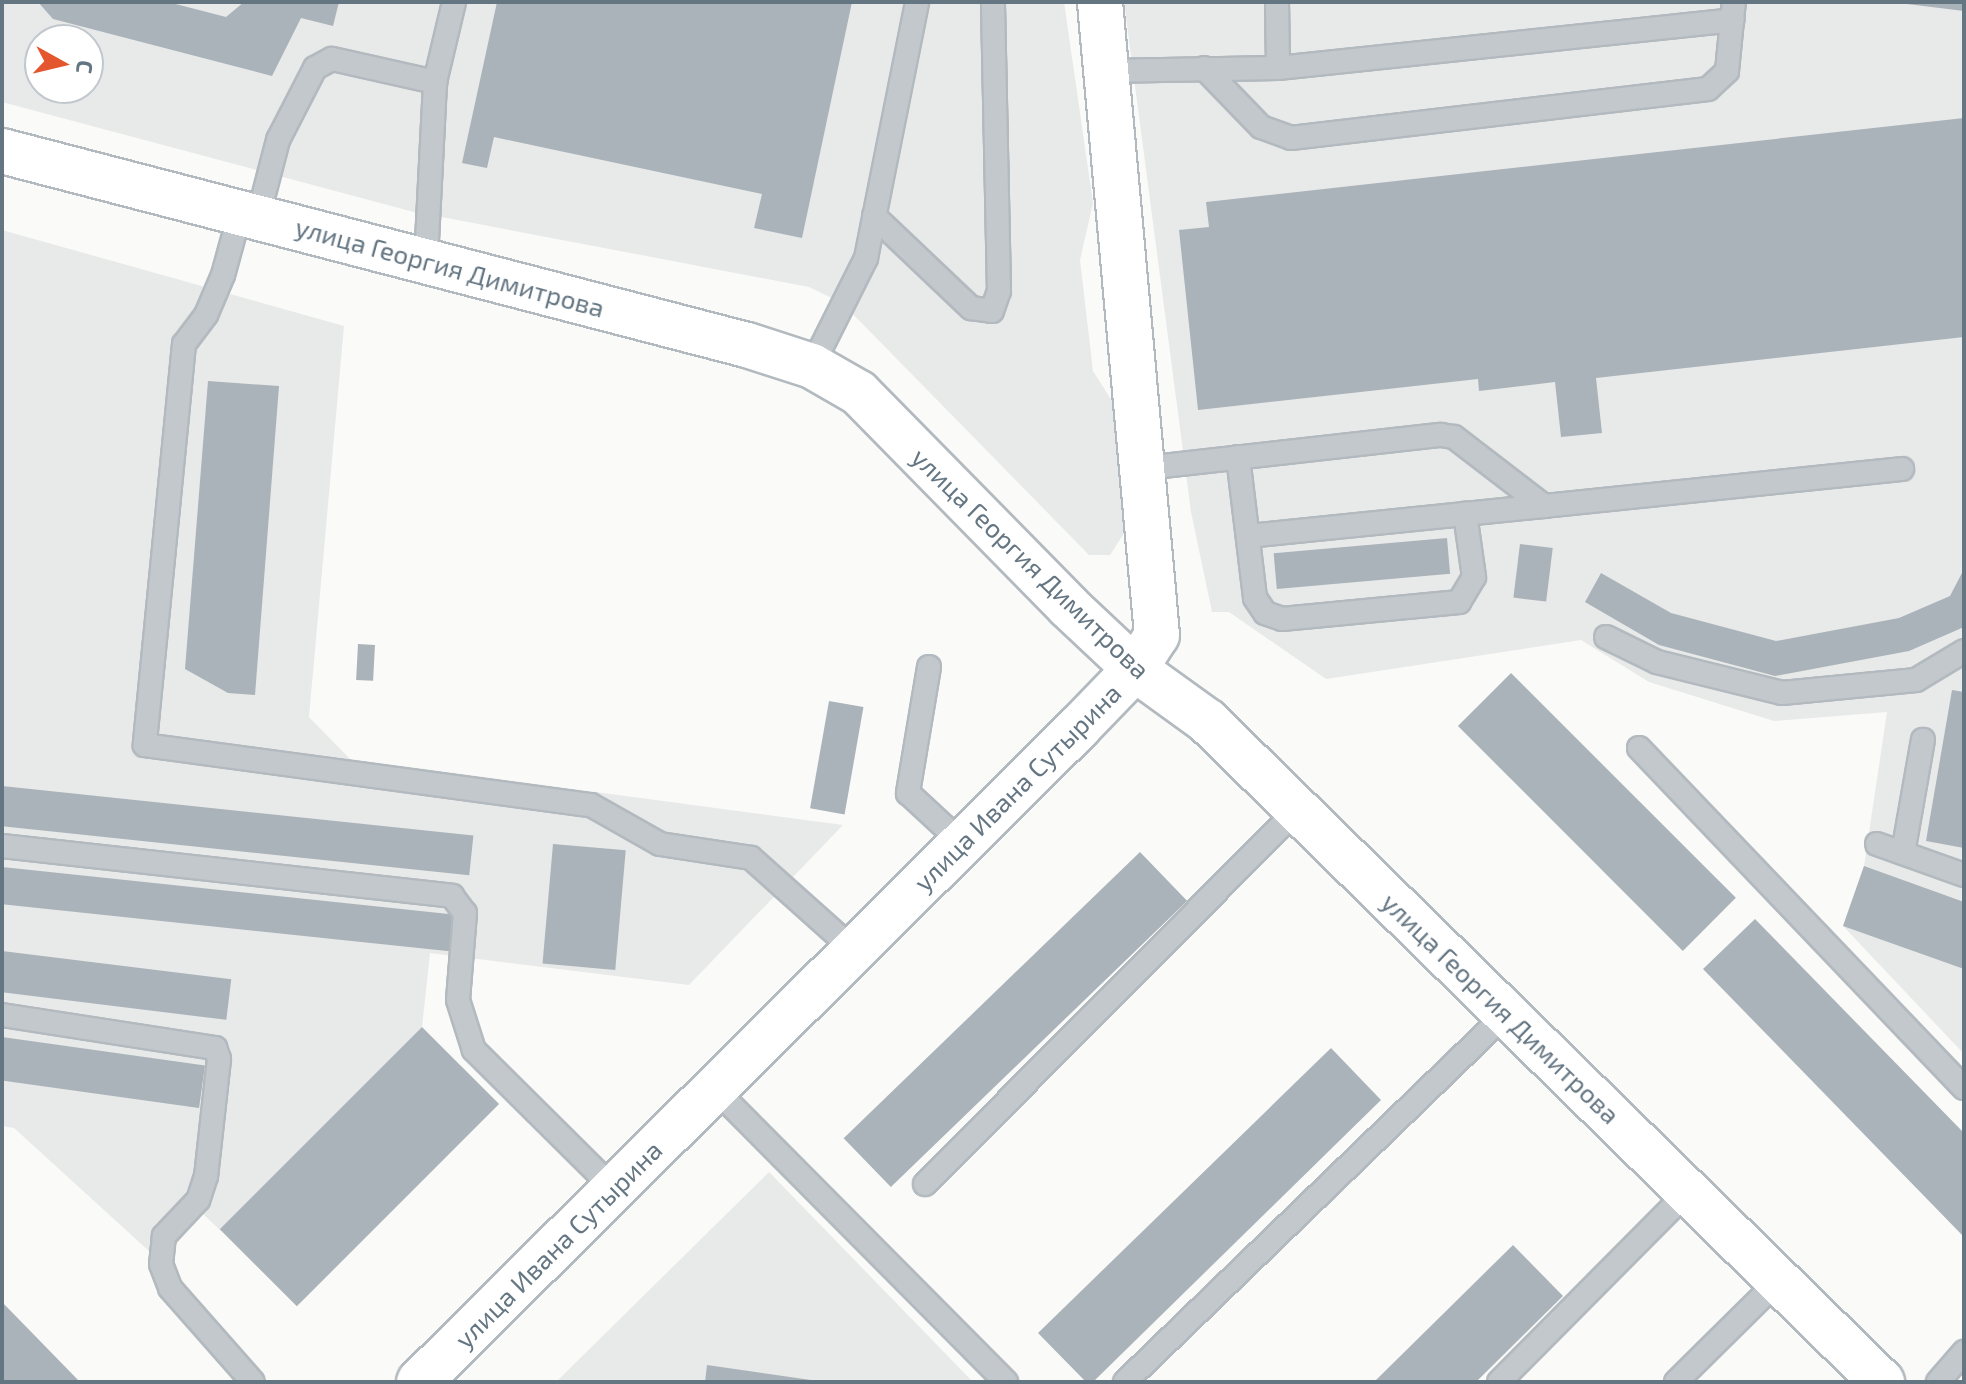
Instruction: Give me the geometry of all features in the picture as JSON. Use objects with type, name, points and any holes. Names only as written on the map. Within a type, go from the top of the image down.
[{"type":"main road","name":"улица Ивана Сутырина","points":[[419,1382],[1135,669],[1157,635],[1145,468],[1104,71],[1100,2]]},
{"type":"main road","name":"улица Георгия Димитрова","points":[[2,151],[426,261],[812,366],[859,393],[1135,669],[1207,721],[1882,1382]]},
{"type":"lane","points":[[426,261],[435,82],[454,2]]},
{"type":"lane","points":[[812,366],[866,258],[917,2]]},
{"type":"lane","points":[[874,216],[971,308],[992,311],[999,291],[993,2]]},
{"type":"lane","points":[[1277,2],[1278,68]]},
{"type":"lane","points":[[1104,71],[1204,68],[1278,68],[1733,11],[1727,71],[1708,89],[1291,138],[1261,127],[1204,68]]},
{"type":"lane","points":[[435,82],[332,59],[315,68],[278,140],[218,288],[184,344],[145,745],[591,805],[660,844],[751,858],[854,950]]},
{"type":"lane","points":[[1145,468],[1454,437],[1544,506]]},
{"type":"lane","points":[[1238,457],[1255,598],[1265,613],[1282,619],[1459,602],[1474,577],[1465,514]]},
{"type":"lane","points":[[1248,536],[1902,469]]},
{"type":"lane","points":[[1606,637],[1657,662],[1782,693],[1916,680],[1964,651]]},
{"type":"lane","points":[[929,667],[908,793],[962,843]]},
{"type":"lane","points":[[1903,853],[1923,740]]},
{"type":"lane","points":[[1639,748],[1964,1088]]},
{"type":"lane","points":[[925,1184],[1297,810]]},
{"type":"lane","points":[[1877,844],[1964,875]]},
{"type":"lane","points":[[2,846],[452,896],[465,913],[458,1000],[474,1050],[614,1189]]},
{"type":"lane","points":[[1125,1382],[1506,1014]]},
{"type":"lane","points":[[2,1015],[215,1048],[206,1176],[198,1200],[164,1236],[161,1264],[170,1288],[253,1382]]},
{"type":"lane","points":[[715,1089],[1006,1382]]},
{"type":"lane","points":[[1499,1382],[1688,1192]]},
{"type":"lane","points":[[1676,1382],[1778,1281]]},
{"type":"lane","points":[[1938,1382],[1964,1352]]},
{"type":"shaded area","points":[[2,2],[1064,2],[1093,203],[1080,260],[1093,371],[1124,420],[1128,527],[1110,555],[1089,555],[842,303],[809,287],[410,211],[2,102]]},
{"type":"shaded area","points":[[1124,2],[1964,2],[1964,1054],[1843,926],[1864,866],[1887,712],[1774,721],[1649,682],[1581,640],[1326,679],[1229,612],[1212,612],[1191,512]]},
{"type":"shaded area","points":[[2,230],[344,326],[309,717],[350,759],[843,825],[689,985],[430,953],[422,1027],[221,1231],[202,1213],[161,1262],[14,1128],[2,1126]]},
{"type":"shaded area","points":[[769,1172],[973,1382],[556,1382]]},
{"type":"building","points":[[38,2],[168,2],[226,17],[244,2],[339,2],[333,26],[301,18],[272,76],[104,32],[104,24],[72,24],[53,19]]},
{"type":"building","points":[[497,2],[852,2],[802,238],[754,228],[762,194],[494,137],[487,168],[462,163]]},
{"type":"building","points":[[1964,2],[1964,11],[1907,4]]},
{"type":"building","points":[[1964,118],[1964,337],[1596,378],[1602,433],[1561,437],[1555,382],[1479,391],[1478,379],[1198,410],[1179,230],[1209,227],[1206,202]]},
{"type":"building","points":[[208,381],[279,386],[255,695],[228,693],[185,669]]},
{"type":"building","points":[[1447,538],[1450,574],[1277,589],[1274,553]]},
{"type":"building","points":[[1520,544],[1553,548],[1546,602],[1513,598]]},
{"type":"building","points":[[1964,569],[1964,627],[1909,651],[1775,676],[1659,645],[1585,602],[1601,573],[1671,613],[1776,641],[1899,618],[1950,596]]},
{"type":"building","points":[[358,644],[375,645],[373,681],[356,680]]},
{"type":"building","points":[[1511,673],[1736,898],[1683,951],[1458,726]]},
{"type":"building","points":[[1952,690],[1964,692],[1964,848],[1926,841]]},
{"type":"building","points":[[829,701],[863,707],[845,814],[810,808]]},
{"type":"building","points":[[2,786],[473,836],[469,875],[2,826]]},
{"type":"building","points":[[553,844],[626,850],[615,970],[543,964]]},
{"type":"building","points":[[1140,852],[1187,901],[891,1187],[844,1138]]},
{"type":"building","points":[[1864,866],[1964,902],[1964,969],[1843,926]]},
{"type":"building","points":[[2,867],[454,914],[450,951],[2,904]]},
{"type":"building","points":[[1755,919],[1964,1133],[1964,1237],[1703,969]]},
{"type":"building","points":[[2,951],[231,979],[226,1020],[2,992]]},
{"type":"building","points":[[422,1027],[499,1104],[297,1306],[220,1229]]},
{"type":"building","points":[[2,1037],[205,1066],[199,1108],[2,1080]]},
{"type":"building","points":[[1331,1048],[1381,1100],[1093,1382],[1086,1382],[1038,1333]]},
{"type":"building","points":[[1513,1245],[1563,1296],[1476,1382],[1374,1382]]},
{"type":"building","points":[[2,1302],[80,1382],[2,1382]]},
{"type":"building","points":[[707,1365],[811,1380],[811,1382],[705,1382]]}]
